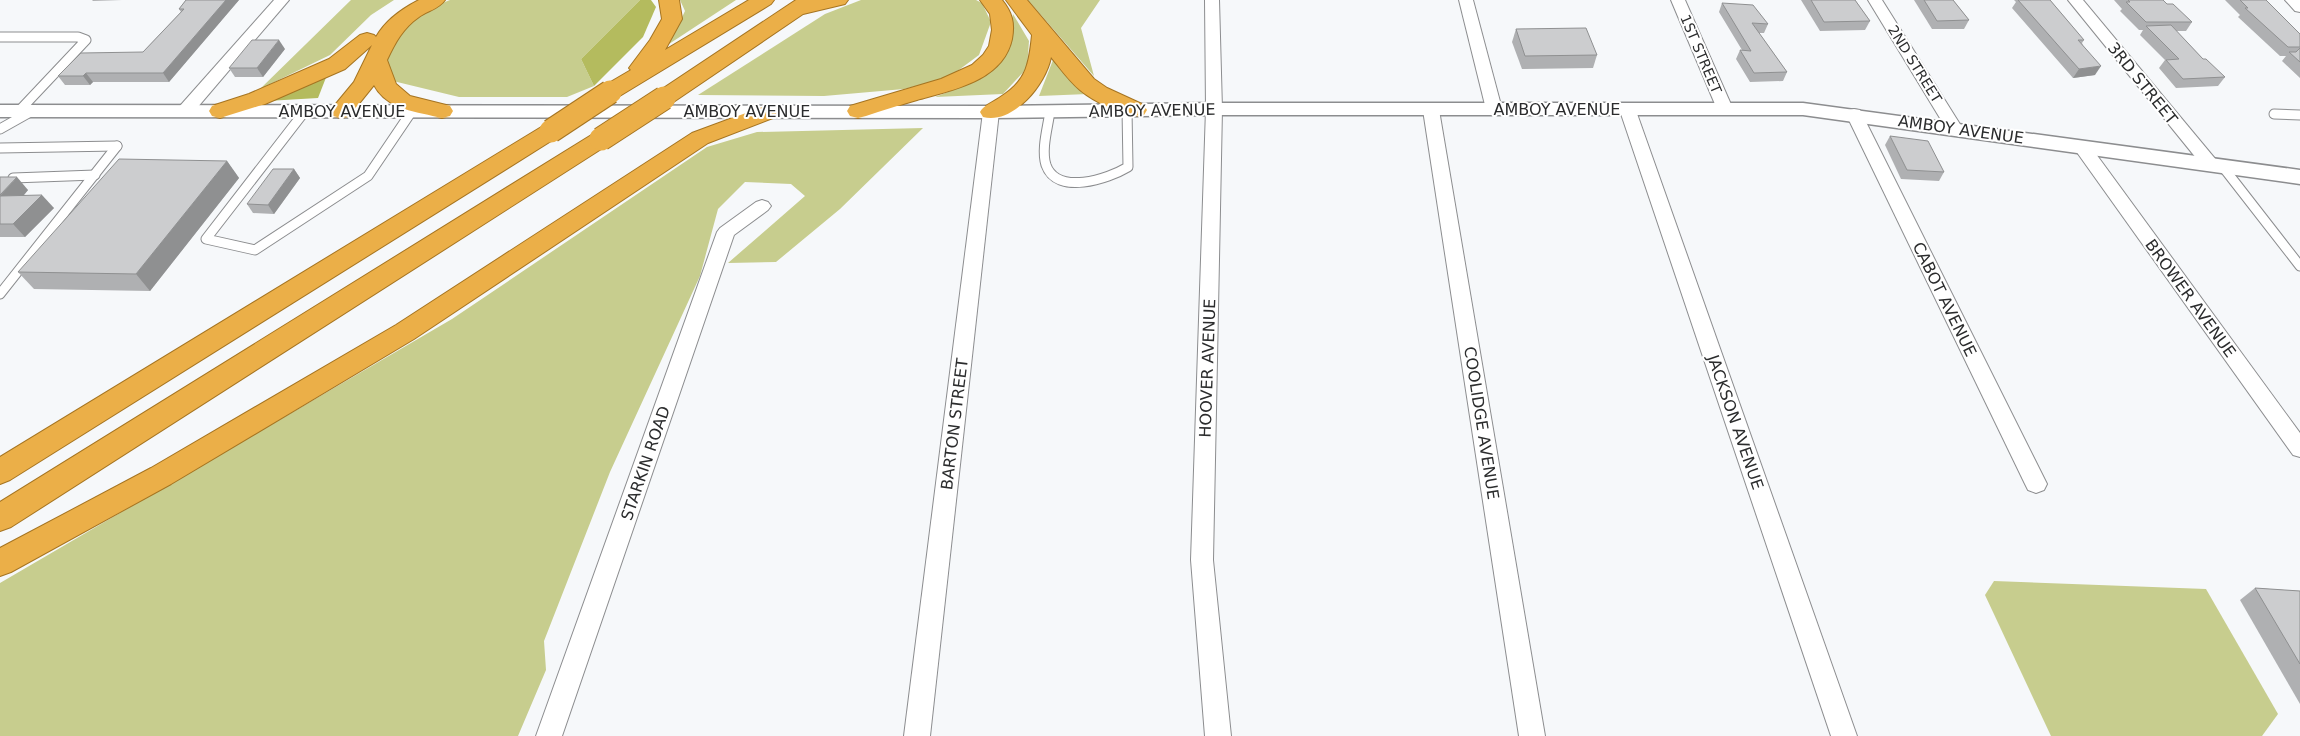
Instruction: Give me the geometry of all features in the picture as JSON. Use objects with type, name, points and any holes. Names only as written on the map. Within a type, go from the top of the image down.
[{"type":"highway","points":[[220,111],[257,99],[371,49],[397,9],[413,0]]},
{"type":"highway","points":[[324,111],[334,88],[343,74],[412,12],[435,0]]},
{"type":"highway","points":[[630,81],[660,42],[672,19],[669,0]]},
{"type":"highway","points":[[0,472],[551,131],[610,92],[764,0]]},
{"type":"highway","points":[[0,518],[601,139],[802,5],[838,0]]},
{"type":"highway","points":[[858,111],[901,97],[946,86],[980,69],[1000,45],[1003,34],[1004,23],[1000,13],[990,0]]},
{"type":"highway","points":[[1016,0],[1043,36],[1086,84],[1132,110]]},
{"type":"highway","points":[[991,112],[1012,100],[1029,85],[1040,63],[1043,36]]},
{"type":"highway","points":[[371,49],[386,87],[402,101],[414,108],[442,111]]},
{"type":"highway","points":[[0,563],[161,476],[405,332],[700,138],[770,111]]},
{"type":"street","points":[[185,111],[282,0]]},
{"type":"street","name":"HOOVER AVENUE","points":[[1212,0],[1214,109],[1202,560],[1218,736]]},
{"type":"street","points":[[1466,0],[1494,110]]},
{"type":"street","name":"1ST STREET","points":[[1678,0],[1725,109]]},
{"type":"street","name":"2ND STREET","points":[[1875,0],[1955,129]]},
{"type":"street","name":"3RD STREET","points":[[2075,0],[2217,166]]},
{"type":"street","points":[[2292,0],[2300,8]]},
{"type":"street","name":"AMBOY AVENUE","points":[[17,111],[324,111],[414,108]]},
{"type":"street","name":"JACKSON AVENUE","points":[[1627,108],[1844,736]]},
{"type":"street","name":"AMBOY AVENUE","points":[[442,111],[991,112],[1214,109],[1803,109],[1854,114],[2300,177]]},
{"type":"street","name":"COOLIDGE AVENUE","points":[[1432,110],[1532,736]]},
{"type":"street","name":"BARTON STREET","points":[[918,736],[991,112]]},
{"type":"street","name":"CABOT AVENUE","points":[[1854,114],[2036,484]]},
{"type":"street","name":"BROWER AVENUE","points":[[2082,147],[2300,449]]},
{"type":"street","name":"STARKIN ROAD","points":[[549,736],[726,232],[762,206]]},
{"type":"lane","points":[[0,37],[78,37],[86,40],[0,129]]},
{"type":"lane","points":[[324,111],[206,239],[255,250],[368,176],[414,108]]},
{"type":"lane","points":[[1050,111],[1046,164],[1050,173],[1060,180],[1094,182],[1107,178],[1128,167],[1132,110]]},
{"type":"lane","points":[[2274,114],[2300,116]]},
{"type":"lane","points":[[0,148],[117,146],[0,294]]},
{"type":"lane","points":[[2217,166],[2300,266]]},
{"type":"lane","points":[[13,178],[94,175]]},
{"type":"green space","points":[[351,0],[394,0],[371,15],[330,55],[260,89]]},
{"type":"green space","points":[[450,0],[640,0],[581,59],[594,86],[567,97],[459,97],[393,81],[384,54],[389,44],[412,21],[430,9]]},
{"type":"green space","points":[[640,0],[651,0],[656,7],[643,37],[594,86],[581,59]]},
{"type":"green space","points":[[680,0],[736,0],[669,44],[685,11]]},
{"type":"green space","points":[[861,0],[976,0],[982,3],[991,22],[979,55],[948,78],[904,89],[824,96],[698,95],[825,14]]},
{"type":"green space","points":[[1028,0],[1100,0],[1081,28],[1094,76]]},
{"type":"green space","points":[[1013,14],[1029,41],[1027,68],[1003,94],[935,97],[974,82],[1005,57]]},
{"type":"green space","points":[[1053,60],[1088,94],[1039,96]]},
{"type":"green space","points":[[327,75],[318,98],[267,101]]},
{"type":"green space","points":[[923,128],[840,209],[776,262],[728,263],[805,196],[791,184],[745,182],[718,209],[700,276],[610,472],[544,641],[546,670],[518,736],[0,736],[0,583],[452,319],[707,147],[757,132]]},
{"type":"green space","points":[[1994,581],[2206,589],[2278,714],[2262,736],[2051,736],[1985,595]]},
{"type":"building","points":[[186,0],[226,0],[163,73],[86,73],[83,76],[58,76],[81,53],[143,52],[184,9],[179,9]]},
{"type":"building","points":[[1811,0],[1855,0],[1870,21],[1824,22]]},
{"type":"building","points":[[1924,0],[1953,0],[1969,20],[1937,21]]},
{"type":"building","points":[[2018,0],[2050,0],[2084,40],[2078,40],[2101,66],[2079,69]]},
{"type":"building","points":[[2128,0],[2163,0],[2167,4],[2173,4],[2192,22],[2146,22],[2126,2],[2130,2]]},
{"type":"building","points":[[2240,0],[2266,0],[2300,34],[2300,47],[2288,47],[2245,8],[2248,8]]},
{"type":"building","points":[[1722,3],[1753,5],[1768,24],[1752,23],[1787,72],[1754,73],[1740,50],[1751,51]]},
{"type":"building","points":[[2171,25],[2203,59],[2206,59],[2225,77],[2183,79],[2166,60],[2179,59],[2146,26]]},
{"type":"building","points":[[1586,28],[1597,55],[1525,56],[1516,29]]},
{"type":"building","points":[[252,40],[279,40],[257,68],[229,68]]},
{"type":"building","points":[[2300,48],[2300,62],[2289,52],[2296,52]]},
{"type":"building","points":[[1890,136],[1928,141],[1944,172],[1907,170]]},
{"type":"building","points":[[119,159],[227,161],[136,274],[18,272]]},
{"type":"building","points":[[273,169],[294,169],[268,205],[247,204]]},
{"type":"building","points":[[0,177],[17,177],[0,195]]},
{"type":"building","points":[[42,195],[13,224],[0,224],[0,196]]},
{"type":"building","points":[[2255,588],[2300,591],[2300,664]]}]
